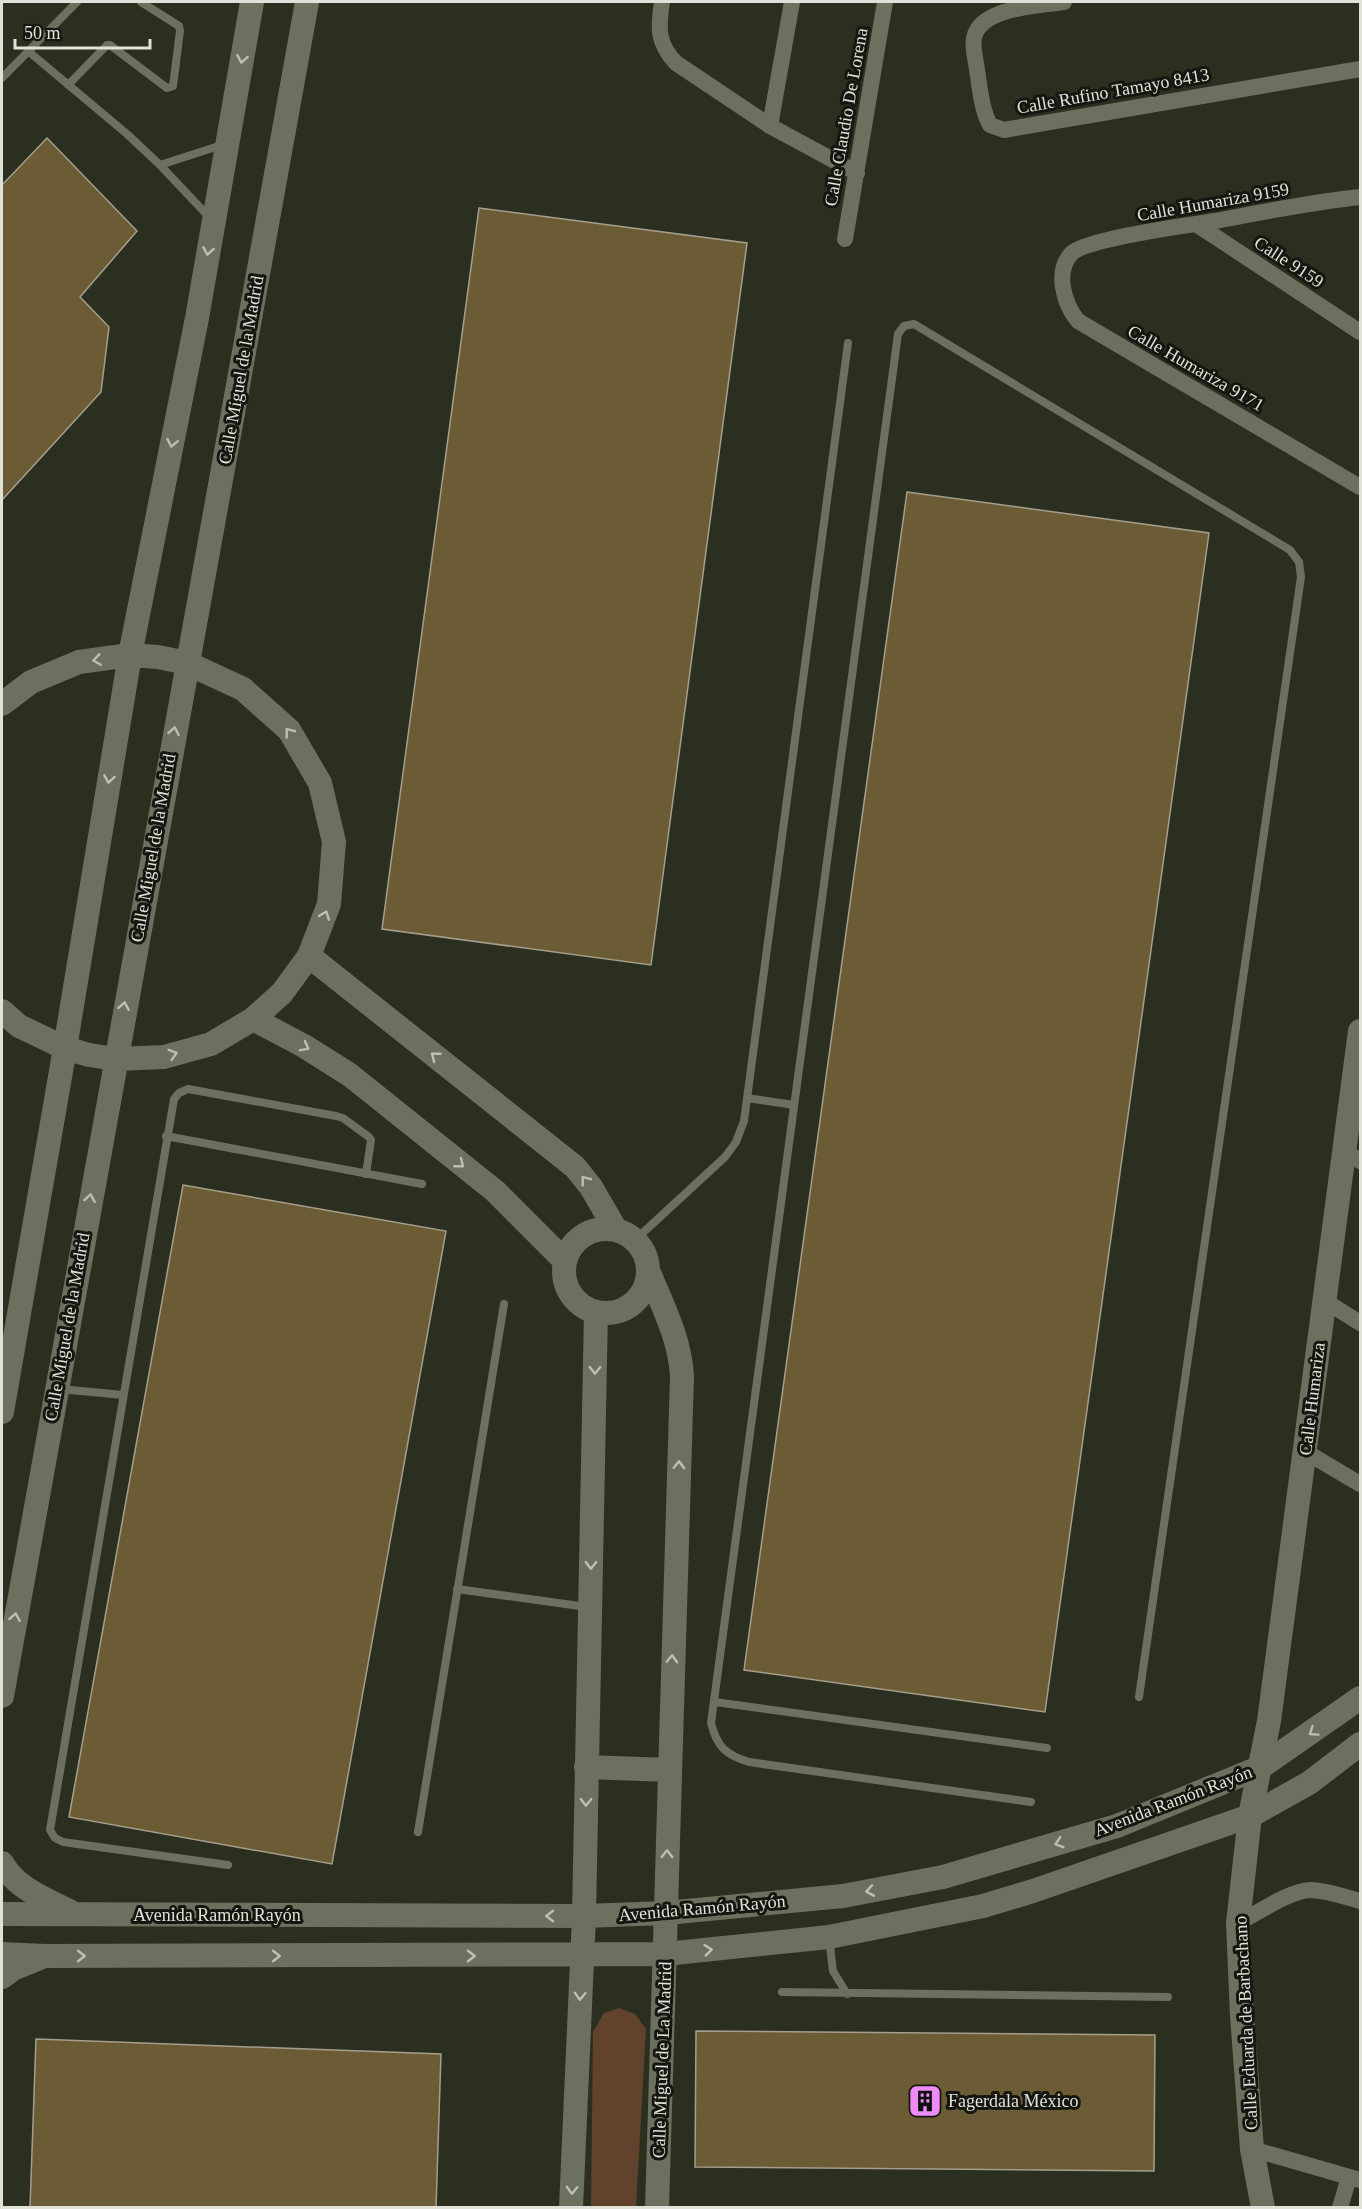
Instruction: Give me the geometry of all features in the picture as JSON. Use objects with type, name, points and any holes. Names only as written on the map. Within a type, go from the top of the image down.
[{"type":"main road","points":[[2,1412],[130,656],[197,318],[252,2]]},
{"type":"main road","name":"Calle Miguel de la Madrid","points":[[2,1696],[307,2]]},
{"type":"main road","points":[[2,704],[31,682],[79,662],[130,656],[158,657],[187,663],[243,689],[289,729],[320,783],[334,842],[329,904],[309,956],[282,993],[253,1019],[211,1044],[164,1057],[115,1059],[65,1048],[19,1026],[2,1011]]},
{"type":"main road","points":[[309,956],[575,1167],[626,1235],[642,1249],[648,1270],[643,1291],[628,1307],[607,1313],[585,1308],[570,1292],[565,1282],[565,1261],[569,1250],[584,1234],[605,1228],[626,1235]]},
{"type":"main road","points":[[253,1019],[304,1046],[350,1075],[495,1191],[565,1261]]},
{"type":"main road","name":"Calle Humariza","points":[[1261,1767],[1325,1301],[1353,1156],[1360,1031]]},
{"type":"main road","name":"Calle Miguel de La Madrid","points":[[648,1270],[677,1340],[681,1359],[657,2208]]},
{"type":"main road","points":[[572,2208],[584,1916],[596,1312]]},
{"type":"main road","name":"Avenida Ramón Rayón","points":[[2,1914],[584,1916],[666,1913],[843,1896],[943,1877],[1117,1826],[1261,1767],[1360,1698]]},
{"type":"main road","name":"Avenida Ramón Rayón","points":[[2,1954],[45,1956],[581,1956],[665,1954],[829,1937],[982,1906],[1033,1891],[1250,1816],[1309,1783],[1360,1744]]},
{"type":"main road","points":[[586,1767],[669,1770]]},
{"type":"main road","name":"Calle Eduarda de Barbachano","points":[[1261,1767],[1250,1816],[1238,1923],[1252,2149],[1263,2208]]},
{"type":"main road","points":[[2,1863],[8,1874],[33,1894],[77,1915]]},
{"type":"main road","points":[[2,1977],[13,1969],[45,1956]]},
{"type":"street","points":[[662,2],[660,33],[663,50],[676,63],[770,126],[857,173]]},
{"type":"street","points":[[770,126],[792,2]]},
{"type":"street","name":"Calle Claudio De Lorena","points":[[844,239],[885,2]]},
{"type":"street","name":"Calle Rufino Tamayo 8413","points":[[1064,2],[1002,13],[983,22],[978,29],[974,39],[974,48],[982,101],[990,124],[1004,130],[1360,69]]},
{"type":"street","name":"Calle Humariza 9159","points":[[1074,251],[1114,239],[1360,197]]},
{"type":"street","name":"Calle 9159","points":[[1196,224],[1360,332]]},
{"type":"street","name":"Calle Humariza 9171","points":[[1074,251],[1065,268],[1064,291],[1066,303],[1078,321],[1360,487]]},
{"type":"street","points":[[1325,1301],[1360,1323]]},
{"type":"street","points":[[1306,1452],[1360,1484]]},
{"type":"street","points":[[1238,1923],[1294,1894],[1308,1890],[1323,1891],[1360,1901]]},
{"type":"street","points":[[1252,2149],[1355,2179],[1340,2208]]},
{"type":"lane","points":[[2,78],[77,2]]},
{"type":"lane","points":[[68,85],[107,45],[110,45],[167,88],[172,86],[179,26],[141,2]]},
{"type":"lane","points":[[28,51],[160,165],[213,221]]},
{"type":"lane","points":[[160,165],[227,143]]},
{"type":"lane","points":[[1031,1802],[749,1762],[732,1757],[722,1749],[715,1738],[711,1723],[898,334],[904,326],[914,324],[1290,550],[1299,562],[1301,577],[1139,1697]]},
{"type":"lane","points":[[626,1235],[725,1157],[736,1142],[744,1121],[848,343]]},
{"type":"lane","points":[[228,1865],[63,1842],[56,1838],[50,1830],[174,1099],[179,1093],[188,1089],[343,1118],[371,1140],[366,1174]]},
{"type":"lane","points":[[747,1098],[795,1106]]},
{"type":"lane","points":[[166,1136],[422,1184]]},
{"type":"lane","points":[[418,1832],[504,1304]]},
{"type":"lane","points":[[56,1388],[123,1395]]},
{"type":"lane","points":[[457,1589],[590,1608]]},
{"type":"lane","points":[[714,1702],[1047,1748]]},
{"type":"lane","points":[[829,1937],[833,1971],[847,1994]]},
{"type":"lane","points":[[782,1992],[1168,1997]]},
{"type":"shaded area","points":[[619,2008],[635,2014],[646,2029],[636,2207],[591,2207],[593,2032],[604,2013]]},
{"type":"building","points":[[47,138],[137,231],[80,297],[109,327],[101,392],[2,500],[2,185]]},
{"type":"building","points":[[479,208],[747,243],[651,965],[382,929]]},
{"type":"building","points":[[907,492],[1209,533],[1045,1712],[744,1670]]},
{"type":"building","points":[[183,1185],[446,1231],[332,1864],[69,1817]]},
{"type":"building","name":"Fagerdala México","points":[[696,2031],[1155,2035],[1154,2171],[695,2167]]},
{"type":"building","points":[[36,2039],[441,2054],[436,2208],[30,2208]]},
{"type":"place","name":"Fagerdala México","points":[[925,2101]]}]
